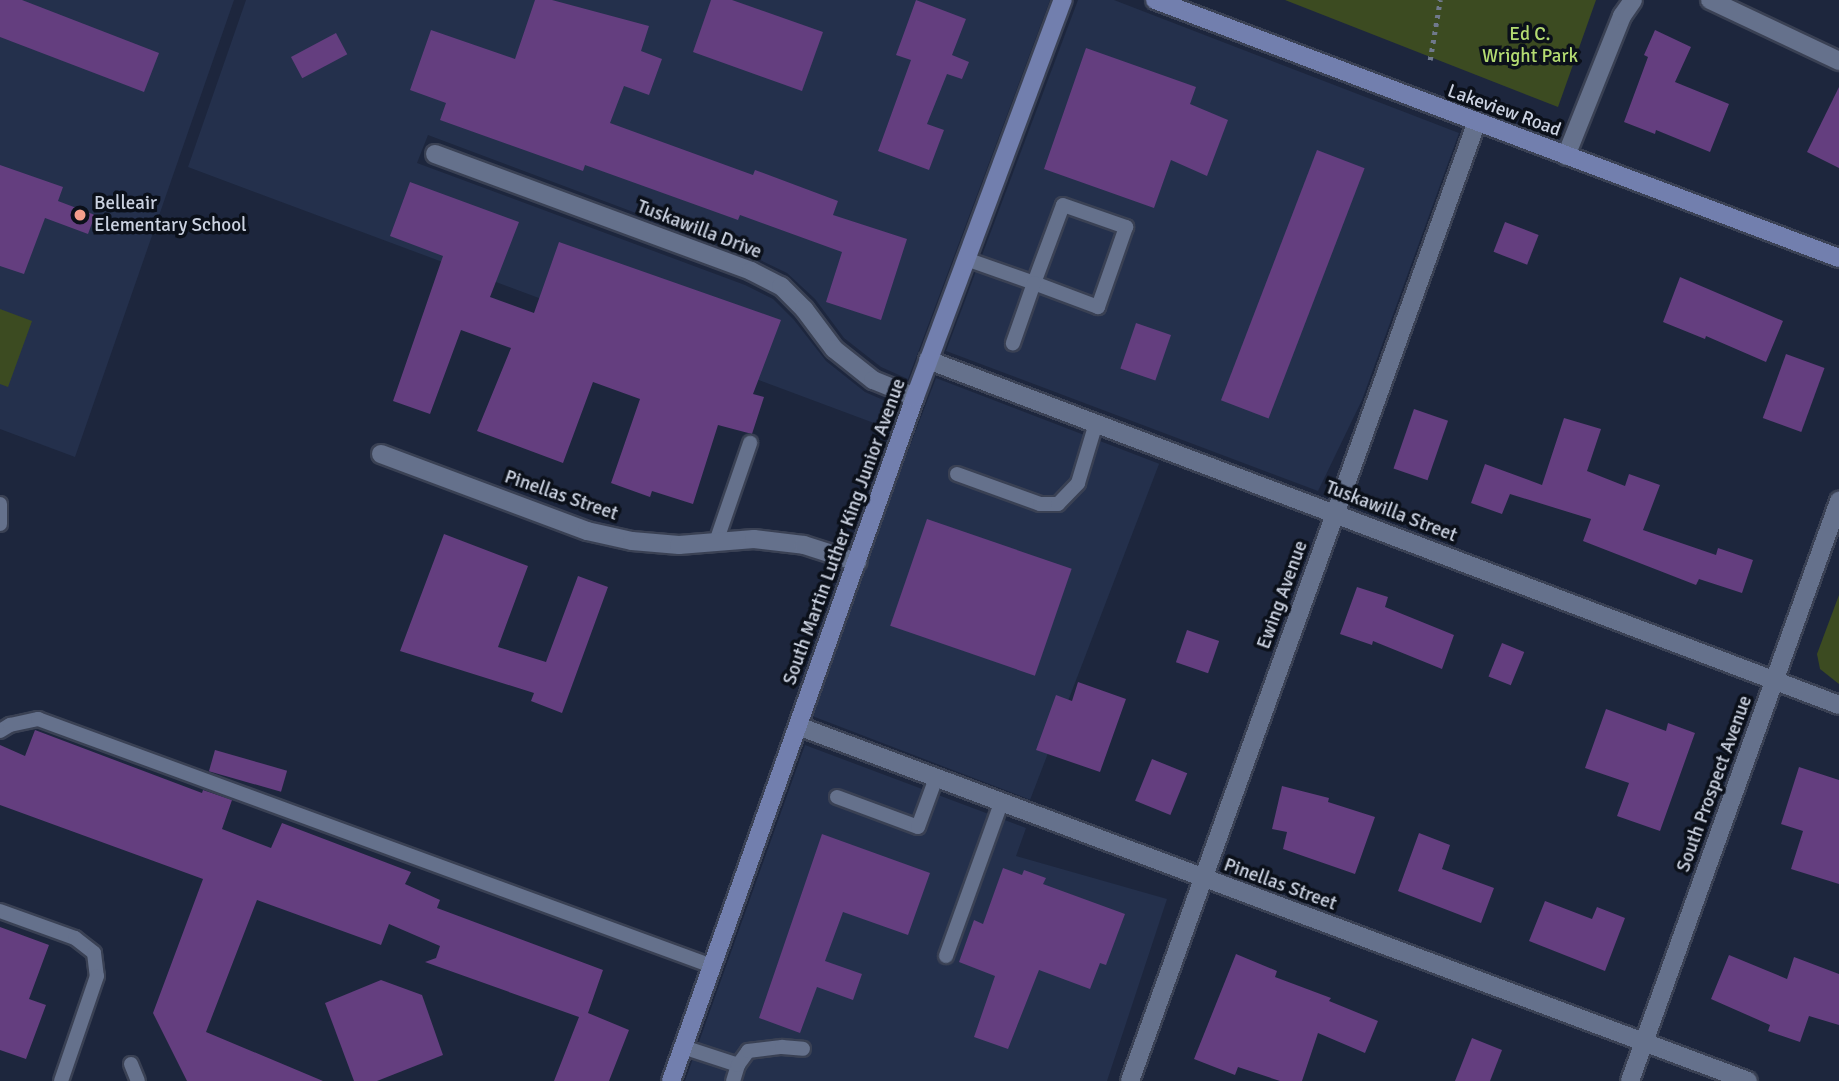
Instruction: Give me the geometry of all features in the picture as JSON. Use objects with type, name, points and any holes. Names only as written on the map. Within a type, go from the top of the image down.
[{"type":"street","name":"South Martin Luther King Junior Avenue","points":[[671,1081],[928,360],[1063,0]]},
{"type":"street","name":"Lakeview Road","points":[[1155,0],[1476,124],[1839,258]]},
{"type":"street","points":[[1566,156],[1622,16],[1633,0]]},
{"type":"street","points":[[1710,0],[1839,61]]},
{"type":"street","name":"Ewing Avenue","points":[[1130,1081],[1476,124]]},
{"type":"street","name":"Tuskawilla Drive","points":[[435,154],[781,286],[804,309],[834,349],[873,380],[915,397]]},
{"type":"street","name":"Tuskawilla Street","points":[[928,360],[1839,705]]},
{"type":"street","name":"Pinellas Street","points":[[381,454],[587,531],[632,541],[679,545],[754,540],[804,545],[857,562]]},
{"type":"street","name":"South Prospect Avenue","points":[[1630,1081],[1839,501]]},
{"type":"street","name":"Pinellas Street","points":[[798,726],[1748,1081]]},
{"type":"lane","points":[[966,259],[1034,283],[1098,307],[1126,227],[1063,205],[1034,283],[1013,343]]},
{"type":"lane","points":[[957,474],[1040,505],[1058,504],[1078,483],[1096,423]]},
{"type":"lane","points":[[716,542],[750,443]]},
{"type":"lane","points":[[0,504],[0,524]]},
{"type":"lane","points":[[0,731],[10,725],[38,719],[712,966]]},
{"type":"lane","points":[[837,797],[918,827],[936,778]]},
{"type":"lane","points":[[946,956],[1001,803]]},
{"type":"lane","points":[[0,911],[75,939],[94,953],[97,976],[61,1081]]},
{"type":"lane","points":[[733,1081],[738,1065],[748,1051],[782,1047],[803,1049]]},
{"type":"lane","points":[[683,1048],[738,1065]]},
{"type":"lane","points":[[131,1064],[138,1081]]},
{"type":"path","points":[[1430,60],[1440,0]]},
{"type":"shaded area","name":"Belleair Elementary School","points":[[0,0],[234,0],[75,457],[0,429]]},
{"type":"shaded area","points":[[246,0],[1050,0],[908,379],[881,367],[844,338],[815,299],[787,273],[756,258],[428,135],[417,163],[745,285],[773,299],[794,320],[826,361],[865,392],[897,406],[890,429],[188,167]]},
{"type":"shaded area","points":[[1078,0],[1114,0],[1459,133],[1362,400],[1318,491],[946,351]]},
{"type":"shaded area","points":[[936,378],[1159,464],[1030,800],[807,714]]},
{"type":"shaded area","points":[[805,745],[1026,828],[1016,856],[1167,899],[1107,1081],[685,1081]]},
{"type":"green space","name":"Ed C. Wright Park","points":[[1285,0],[1596,0],[1558,107]]},
{"type":"green space","points":[[0,309],[32,321],[8,387],[0,384]]},
{"type":"green space","points":[[1839,595],[1839,684],[1820,669],[1817,654]]},
{"type":"building","points":[[0,0],[22,0],[159,53],[144,92],[0,37]]},
{"type":"building","points":[[535,0],[552,0],[649,26],[641,51],[662,59],[649,95],[624,86],[610,123],[753,175],[755,170],[838,201],[833,215],[907,239],[881,320],[826,302],[842,252],[740,215],[738,220],[585,165],[583,171],[440,120],[446,103],[410,90],[431,30],[515,59]]},
{"type":"building","points":[[711,0],[732,0],[823,32],[802,91],[693,52]]},
{"type":"building","points":[[916,0],[966,19],[952,55],[969,62],[962,79],[947,74],[927,124],[944,130],[929,170],[878,151],[911,60],[896,55]]},
{"type":"building","points":[[1655,30],[1691,47],[1675,82],[1729,104],[1710,152],[1656,130],[1655,134],[1624,122],[1648,57],[1644,55]]},
{"type":"building","points":[[336,33],[347,54],[302,78],[291,57]]},
{"type":"building","points":[[1086,48],[1196,87],[1190,104],[1228,120],[1207,176],[1171,160],[1154,208],[1044,169]]},
{"type":"building","points":[[1839,87],[1839,168],[1807,152]]},
{"type":"building","points":[[1317,150],[1365,168],[1269,418],[1221,400]]},
{"type":"building","points":[[0,165],[63,187],[58,201],[95,215],[88,234],[45,218],[24,274],[0,266]]},
{"type":"building","points":[[410,182],[519,222],[490,297],[534,313],[559,242],[781,320],[753,394],[764,397],[752,434],[718,425],[693,504],[652,491],[650,497],[611,483],[640,399],[593,382],[563,463],[477,431],[511,348],[461,330],[430,414],[393,401],[443,256],[390,236]]},
{"type":"building","points":[[1505,222],[1539,235],[1527,265],[1494,252]]},
{"type":"building","points":[[1680,277],[1783,321],[1766,362],[1706,336],[1705,339],[1663,322]]},
{"type":"building","points":[[1136,323],[1171,335],[1155,380],[1120,368]]},
{"type":"building","points":[[1786,354],[1825,368],[1801,432],[1763,418]]},
{"type":"building","points":[[1414,409],[1448,421],[1428,480],[1393,469]]},
{"type":"building","points":[[1564,418],[1601,429],[1587,471],[1625,486],[1629,474],[1660,485],[1643,530],[1716,555],[1718,548],[1753,560],[1742,593],[1699,579],[1696,585],[1583,541],[1591,519],[1510,494],[1502,514],[1471,503],[1485,464],[1542,485]]},
{"type":"building","points":[[927,519],[1072,569],[1035,676],[890,626]]},
{"type":"building","points":[[444,534],[528,566],[498,647],[546,662],[578,576],[608,587],[562,713],[531,701],[534,693],[400,651]]},
{"type":"building","points":[[1357,587],[1388,597],[1385,607],[1454,635],[1442,669],[1373,641],[1372,645],[1340,634]]},
{"type":"building","points":[[1187,630],[1219,641],[1208,673],[1176,662]]},
{"type":"building","points":[[1502,643],[1524,652],[1511,685],[1489,676]]},
{"type":"building","points":[[1078,682],[1126,699],[1100,772],[1036,750],[1056,695],[1072,701]]},
{"type":"building","points":[[1606,709],[1666,731],[1668,723],[1695,733],[1660,831],[1617,816],[1629,783],[1585,768]]},
{"type":"building","points":[[35,730],[202,793],[203,790],[232,800],[222,829],[271,848],[282,823],[411,872],[405,884],[440,900],[437,908],[603,970],[588,1013],[629,1030],[609,1081],[554,1081],[579,1017],[425,962],[436,958],[440,946],[389,924],[381,945],[257,900],[206,1032],[323,1081],[187,1081],[153,1013],[203,879],[0,805],[0,745],[25,756]]},
{"type":"building","points":[[215,750],[287,771],[281,792],[209,771]]},
{"type":"building","points":[[1152,759],[1187,773],[1170,815],[1135,801]]},
{"type":"building","points":[[1799,767],[1839,780],[1839,884],[1791,869],[1803,831],[1781,824]]},
{"type":"building","points":[[1282,786],[1329,798],[1328,802],[1375,817],[1355,874],[1283,849],[1287,832],[1272,829]]},
{"type":"building","points":[[1419,833],[1450,845],[1442,869],[1494,888],[1481,923],[1398,891]]},
{"type":"building","points":[[822,834],[930,873],[908,935],[843,912],[825,961],[862,974],[853,1000],[817,987],[800,1033],[759,1018]]},
{"type":"building","points":[[1003,868],[1022,875],[1024,870],[1046,878],[1043,884],[1125,914],[1106,965],[1100,963],[1090,989],[1039,970],[1008,1049],[974,1037],[995,976],[959,962],[974,920],[983,924]]},
{"type":"building","points":[[1545,901],[1592,919],[1597,907],[1625,918],[1605,971],[1529,941]]},
{"type":"building","points":[[0,927],[49,945],[29,999],[46,1005],[26,1059],[0,1050]]},
{"type":"building","points":[[1236,954],[1277,971],[1275,977],[1331,998],[1329,1001],[1378,1021],[1365,1053],[1318,1033],[1302,1081],[1280,1081],[1238,1067],[1235,1075],[1194,1059]]},
{"type":"building","points":[[1729,955],[1787,979],[1794,957],[1839,974],[1839,1025],[1809,1016],[1800,1042],[1768,1031],[1770,1025],[1711,999]]},
{"type":"building","points":[[381,980],[422,995],[443,1055],[377,1081],[354,1081],[325,1003]]},
{"type":"building","points":[[1472,1038],[1502,1050],[1490,1081],[1455,1081]]},
{"type":"place","name":"Belleair Elementary School","points":[[80,215]]}]
